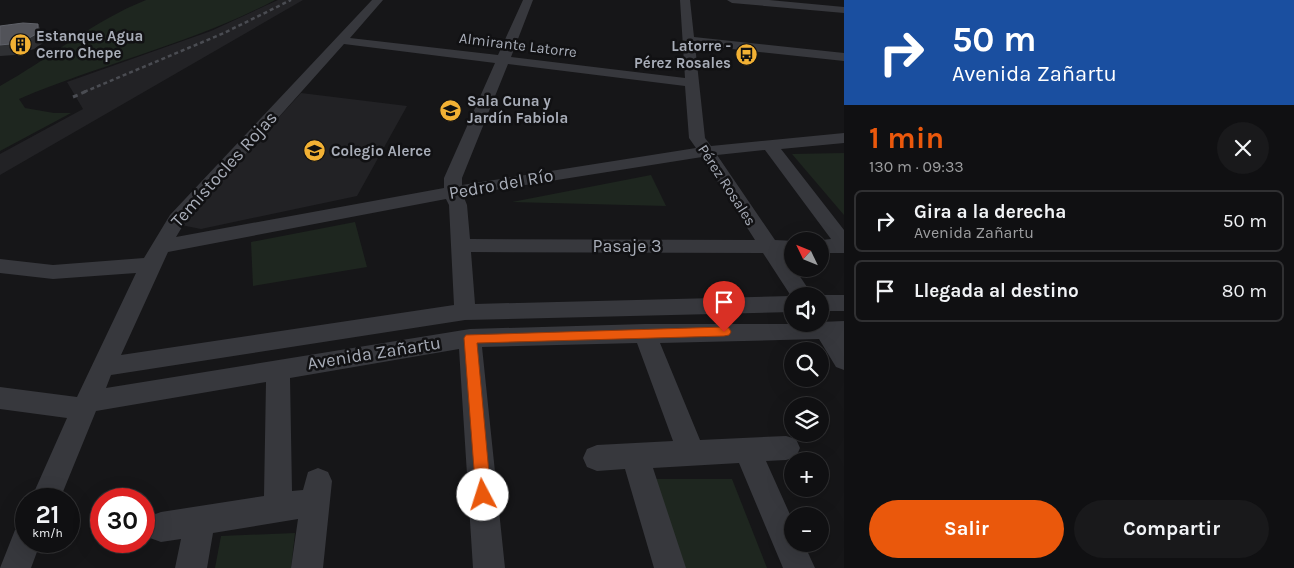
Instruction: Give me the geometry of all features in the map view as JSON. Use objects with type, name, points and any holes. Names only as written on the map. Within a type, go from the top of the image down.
[{"type":"street","name":"Temístocles Rojas","points":[[50,488],[85,406],[155,256],[184,210],[378,0]]},
{"type":"street","points":[[465,312],[458,205],[453,192],[456,169],[528,0]]},
{"type":"street","name":"Pérez Rosales","points":[[685,0],[696,133],[705,152],[796,287]]},
{"type":"street","points":[[732,0],[844,10]]},
{"type":"street","name":"Almirante Latorre","points":[[340,40],[692,83]]},
{"type":"street","points":[[688,40],[844,57]]},
{"type":"street","name":"Pedro del Río","points":[[0,266],[53,272],[155,256],[453,192],[705,152],[844,138]]},
{"type":"street","points":[[770,146],[844,244]]},
{"type":"street","points":[[829,245],[844,244]]},
{"type":"street","name":"Pasaje 3","points":[[461,245],[784,247]]},
{"type":"street","points":[[829,304],[844,303]]},
{"type":"street","name":"Avenida Zañartu","points":[[103,367],[465,312],[784,304]]},
{"type":"street","points":[[834,330],[844,360]]},
{"type":"street","name":"Avenida Zañartu","points":[[0,398],[85,406],[278,369],[470,338],[834,330]]},
{"type":"street","points":[[644,333],[691,454]]},
{"type":"street","points":[[470,338],[489,568]]},
{"type":"street","points":[[278,369],[278,508]]},
{"type":"street","points":[[597,458],[786,448]]},
{"type":"street","points":[[747,450],[799,568]]},
{"type":"street","points":[[635,456],[670,568]]},
{"type":"street","points":[[161,527],[278,508],[316,492],[307,568]]},
{"type":"street","points":[[191,568],[200,521]]},
{"type":"street","points":[[15,568],[21,553]]},
{"type":"shaded area","points":[[146,0],[275,0],[213,29],[83,74],[19,99],[25,108],[54,113],[71,113],[0,151],[0,86],[89,29]]},
{"type":"shaded area","points":[[278,0],[303,0],[0,175],[0,154],[83,109],[67,82],[211,31]]},
{"type":"shaded area","name":"Colegio Alerce","points":[[301,93],[407,106],[357,196],[201,229],[181,225]]},
{"type":"shaded area","points":[[844,153],[844,215],[792,154]]},
{"type":"shaded area","points":[[651,175],[666,206],[512,202]]},
{"type":"shaded area","points":[[355,222],[367,267],[253,286],[251,242]]},
{"type":"shaded area","points":[[654,479],[732,479],[767,568],[680,568]]},
{"type":"shaded area","points":[[295,533],[291,568],[215,568],[221,536]]},
{"type":"building","points":[[23,23],[38,24],[38,33],[10,44],[0,45],[0,26]]},
{"type":"railway","points":[[84,92],[224,33],[291,0]]},
{"type":"railway","points":[[73,97],[87,91]]},
{"type":"place","name":"Estanque Agua Cerro Chepe","points":[[20,45]]},
{"type":"place","name":"Latorre - Pérez Rosales","points":[[747,55]]},
{"type":"place","name":"Sala Cuna y Jardín Fabiola","points":[[451,110]]},
{"type":"place","name":"Colegio Alerce","points":[[315,151]]},
{"type":"route","points":[[483,495],[470,338],[724,332]]}]
